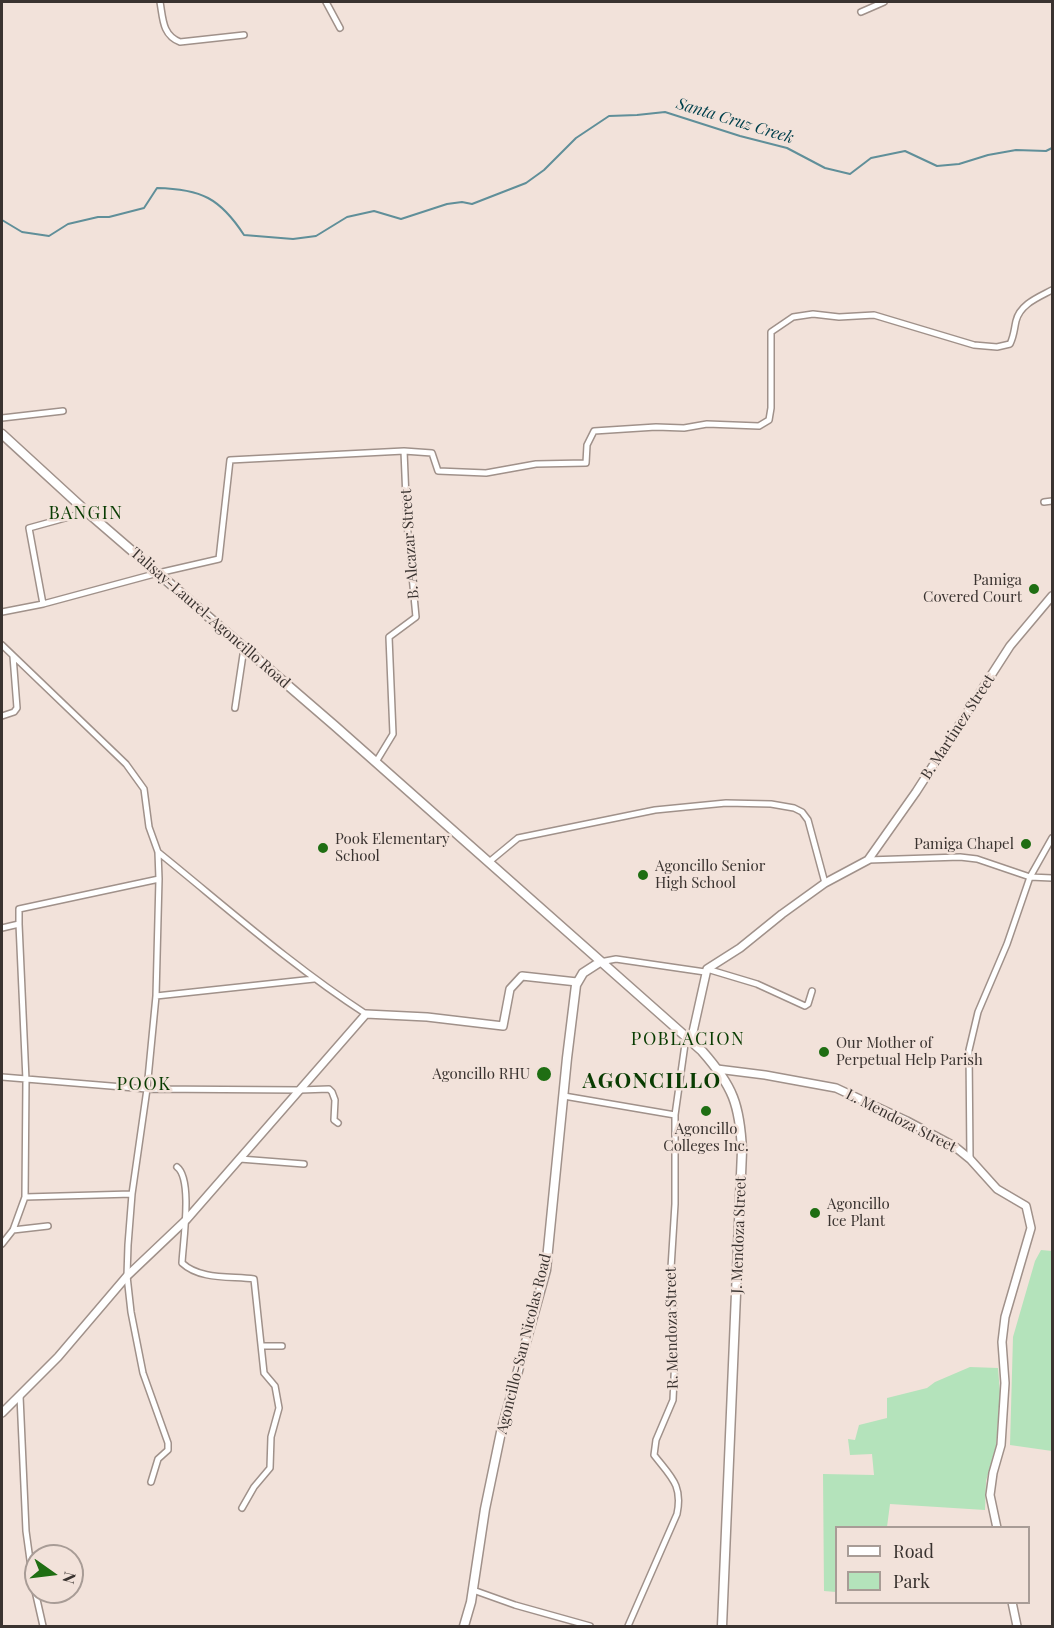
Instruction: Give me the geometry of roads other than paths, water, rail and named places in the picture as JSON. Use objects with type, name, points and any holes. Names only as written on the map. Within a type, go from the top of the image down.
[{"type":"main road","name":"Talisay-Laurel-Agoncillo Road","points":[[2,434],[87,512],[419,801]]},
{"type":"main road","name":"J. Mendoza Street","points":[[419,801],[688,1039],[717,1069],[734,1096],[741,1120],[742,1151],[722,1626]]},
{"type":"main road","points":[[577,982],[583,973],[600,962]]},
{"type":"main road","name":"Agoncillo-San Nicolas Road","points":[[464,1626],[473,1590],[484,1509],[501,1432],[546,1270],[567,1058],[577,982]]},
{"type":"street","points":[[160,2],[166,32],[172,39],[180,42],[244,35]]},
{"type":"street","points":[[326,2],[340,28]]},
{"type":"street","points":[[861,12],[884,2]]},
{"type":"street","points":[[2,612],[43,604],[219,559],[230,460],[404,450],[432,453],[438,471],[486,473],[536,465],[586,463],[587,445],[594,431],[656,427],[684,428],[707,424],[759,426],[769,420],[771,332],[793,317],[813,314],[839,317],[874,315],[974,345],[997,347],[1010,344],[1019,312],[1053,290]]},
{"type":"street","points":[[2,418],[63,411]]},
{"type":"street","name":"B. Alcazar Street","points":[[376,762],[393,734],[388,638],[416,617],[408,533],[404,450]]},
{"type":"street","points":[[1044,502],[1053,501]]},
{"type":"street","points":[[43,604],[29,528],[87,512]]},
{"type":"street","name":"B. Martinez Street","points":[[868,860],[916,792],[1010,646],[1053,596]]},
{"type":"street","points":[[2,645],[104,742],[132,772],[144,789],[149,827],[158,852],[156,996],[147,1089],[132,1194],[127,1276],[130,1312],[143,1373],[168,1443],[168,1450],[158,1459],[151,1482]]},
{"type":"street","points":[[235,708],[244,648]]},
{"type":"street","points":[[2,716],[14,712],[17,708],[13,655]]},
{"type":"street","points":[[489,862],[518,838],[549,830],[655,810],[726,803],[771,804],[794,808],[802,812],[808,820],[825,883]]},
{"type":"street","points":[[970,1159],[969,1050],[978,1012],[1007,944],[1030,877],[1053,838]]},
{"type":"street","points":[[158,852],[314,979],[366,1014],[427,1017],[503,1026],[510,989],[522,976],[577,982]]},
{"type":"street","points":[[706,971],[825,883],[868,860],[960,857],[1030,877],[1053,878]]},
{"type":"street","points":[[2,1244],[13,1230],[25,1197],[26,1080],[19,909],[159,879]]},
{"type":"street","points":[[2,928],[19,924]]},
{"type":"street","points":[[600,962],[616,959],[706,971],[758,984],[805,1006],[808,1004],[812,990]]},
{"type":"street","name":"R. Mendoza Street","points":[[628,1626],[677,1514],[680,1499],[677,1484],[654,1455],[656,1440],[673,1400],[675,1319],[670,1284],[675,1204],[675,1115],[688,1039],[706,971]]},
{"type":"street","points":[[156,996],[314,979]]},
{"type":"street","points":[[2,1413],[58,1357],[127,1276],[187,1219],[366,1014]]},
{"type":"street","name":"L. Mendoza Street","points":[[717,1069],[836,1088],[954,1146],[970,1159],[997,1189],[1026,1206],[1031,1228],[1005,1317],[1002,1342],[1005,1383],[1002,1444],[993,1473],[990,1495],[997,1526]]},
{"type":"street","points":[[2,1077],[147,1089],[328,1089],[333,1092],[334,1120],[338,1123]]},
{"type":"street","points":[[564,1096],[675,1115]]},
{"type":"street","points":[[240,1159],[304,1164]]},
{"type":"street","points":[[177,1167],[183,1174],[187,1219],[182,1263],[190,1270],[200,1274],[254,1280],[264,1373],[275,1386],[279,1408],[271,1437],[270,1468],[254,1487],[242,1508]]},
{"type":"street","points":[[25,1197],[132,1194]]},
{"type":"street","points":[[13,1230],[48,1226]]},
{"type":"street","points":[[262,1346],[282,1346]]},
{"type":"street","points":[[20,1396],[26,1531],[33,1582],[43,1626]]},
{"type":"street","points":[[473,1590],[515,1605],[590,1626]]},
{"type":"street","points":[[1012,1604],[1017,1626]]},
{"type":"waterway","name":"Santa Cruz Creek","points":[[2,220],[22,232],[49,236],[68,224],[144,208],[157,188],[186,191],[208,198],[226,212],[244,235],[293,239],[316,236],[347,217],[374,211],[401,219],[447,204],[462,202],[472,204],[526,183],[544,170],[576,138],[609,116],[665,112],[787,148],[825,168],[850,174],[871,158],[905,151],[937,166],[959,164],[988,155],[1016,150],[1046,151],[1052,148]]},
{"type":"place","name":"Pamiga Covered Court","points":[[1034,589]]},
{"type":"place","name":"Pamiga Chapel","points":[[1026,844]]},
{"type":"place","name":"Pook Elementary School","points":[[323,848]]},
{"type":"place","name":"Agoncillo Senior High School","points":[[643,875]]},
{"type":"place","name":"Our Mother of Perpetual Help Parish","points":[[824,1052]]},
{"type":"place","name":"Agoncillo RHU","points":[[544,1074]]},
{"type":"place","name":"Agoncillo Colleges Inc.","points":[[706,1111]]},
{"type":"place","name":"Agoncillo Ice Plant","points":[[815,1213]]},
{"type":"district","name":"BANGIN","points":[[86,513]]},
{"type":"district","name":"POBLACION","points":[[688,1039]]},
{"type":"district","name":"AGONCILLO","points":[[652,1081]]},
{"type":"district","name":"POOK","points":[[144,1084]]}]
